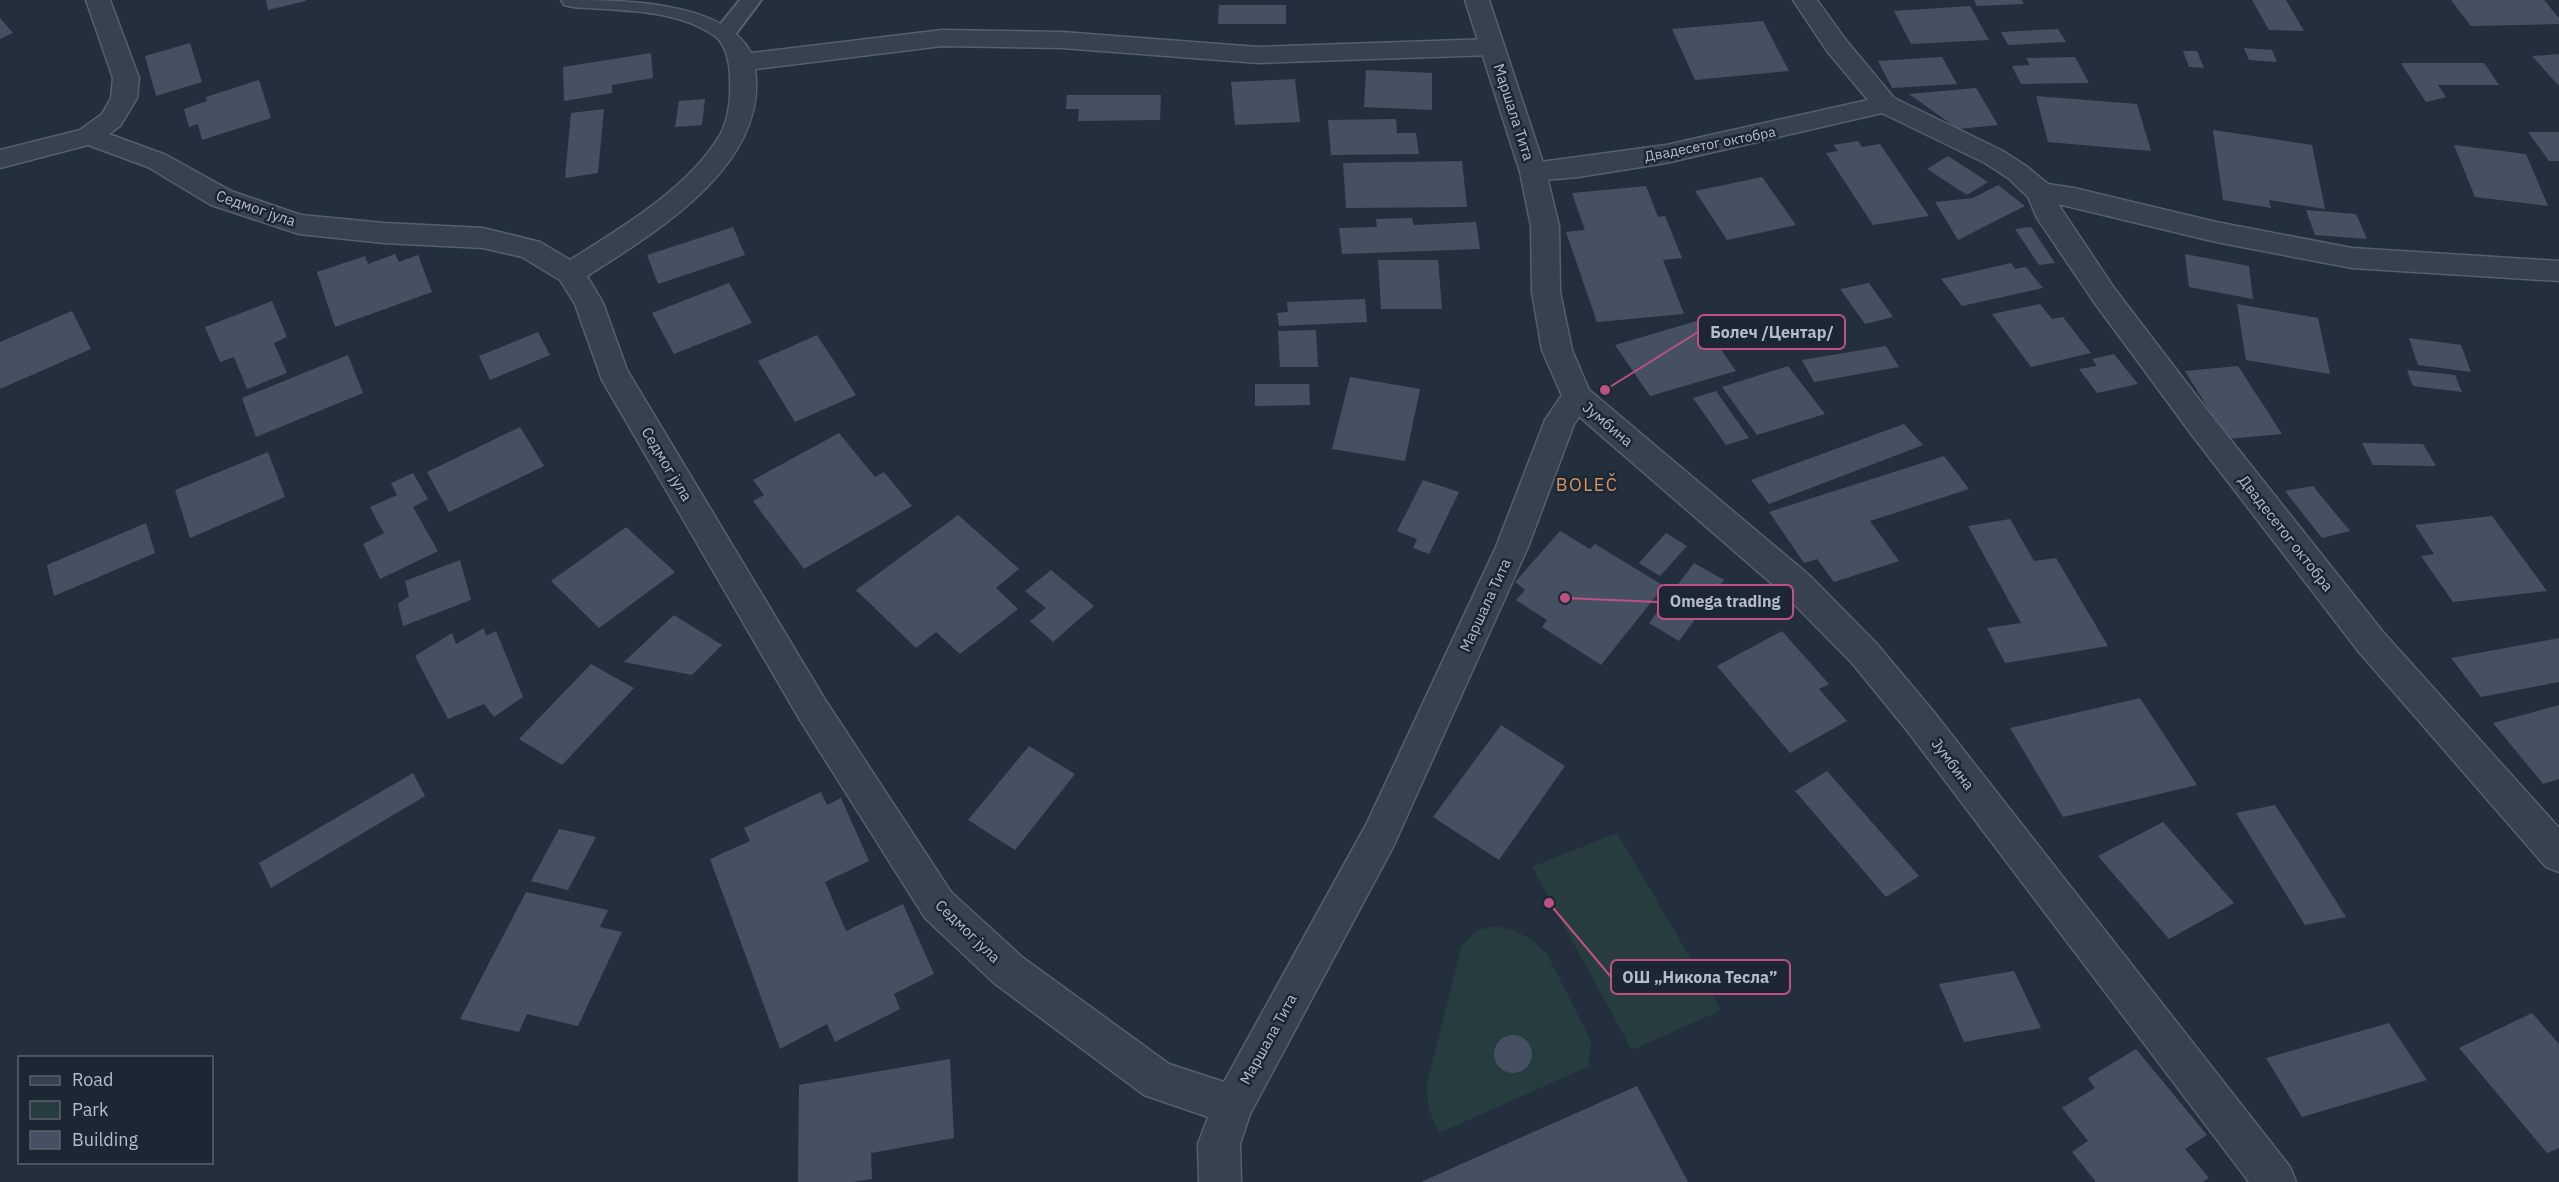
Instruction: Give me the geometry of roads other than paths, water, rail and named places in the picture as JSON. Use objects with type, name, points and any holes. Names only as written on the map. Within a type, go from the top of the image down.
[{"type":"street","points":[[0,159],[89,136],[111,120],[124,98],[126,78],[98,0]]},
{"type":"street","points":[[570,273],[628,237],[701,177],[731,139],[743,100],[742,62],[726,31],[698,18],[656,7],[573,0]]},
{"type":"street","name":"Маршала Тита","points":[[1220,1182],[1219,1144],[1233,1105],[1380,835],[1512,547],[1560,420],[1577,397],[1557,350],[1546,292],[1545,225],[1533,172],[1477,0]]},
{"type":"street","name":"Двадесетог октобра","points":[[1805,0],[1836,45],[1885,104],[1994,157],[2017,171],[2040,192],[2047,211],[2104,295],[2203,427],[2371,642],[2559,855]]},
{"type":"street","points":[[742,62],[942,38],[1062,40],[1258,55],[1492,47]]},
{"type":"street","name":"Двадесетог октобра","points":[[1533,172],[1588,168],[1769,133],[1885,104]]},
{"type":"street","name":"Седмог јула","points":[[89,136],[157,161],[220,198],[299,224],[384,233],[483,238],[530,249],[570,273],[589,303],[613,372],[812,710],[938,905],[1008,970],[1158,1081],[1233,1105]]},
{"type":"street","points":[[2040,192],[2074,196],[2279,246],[2352,258],[2559,271]]},
{"type":"street","name":"Јумбина","points":[[1577,397],[1798,586],[1864,653],[1921,722],[2275,1182]]},
{"type":"lane","points":[[726,31],[751,0]]},
{"type":"place","name":"Болеч /Центар/","points":[[1605,390]]},
{"type":"place","name":"Omega trading","points":[[1565,598]]},
{"type":"place","name":"ОШ „Никола Тесла”","points":[[1549,903]]},
{"type":"district","name":"BOLEČ","points":[[1587,484]]}]
